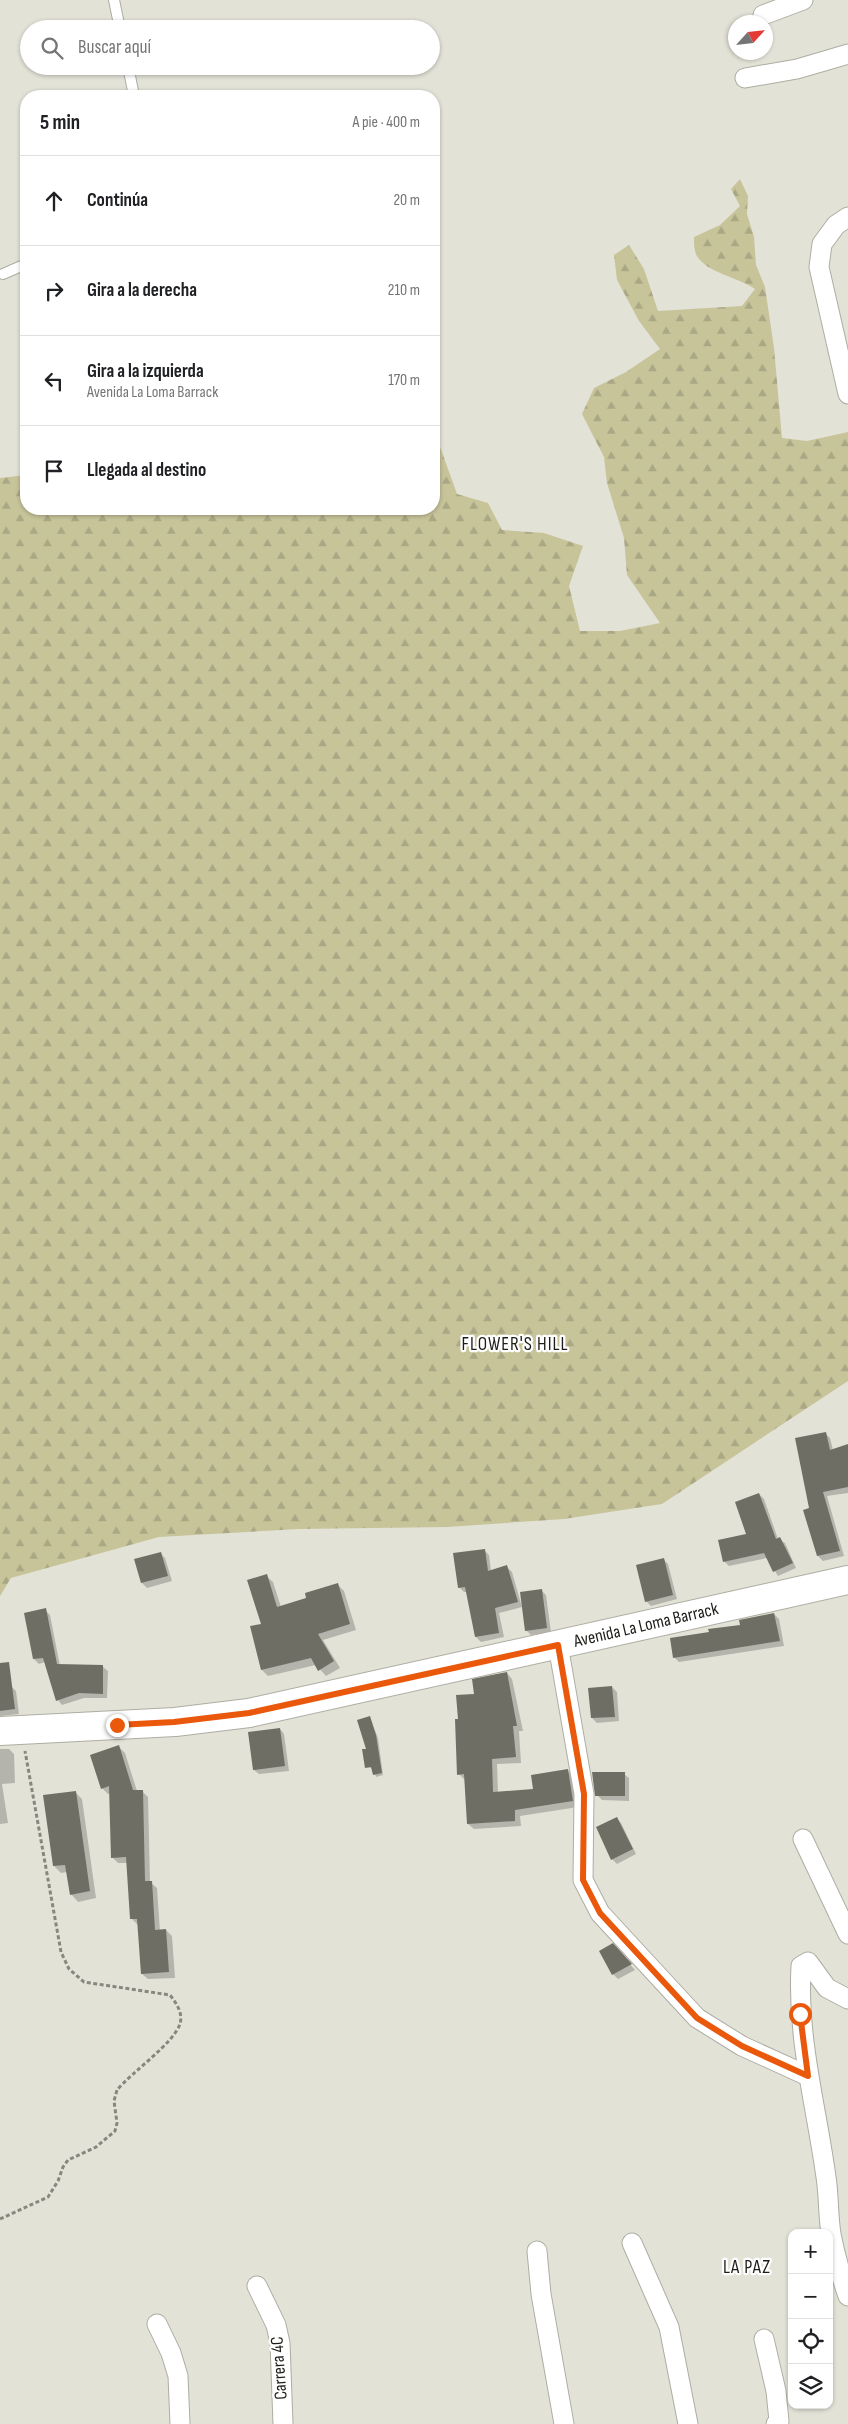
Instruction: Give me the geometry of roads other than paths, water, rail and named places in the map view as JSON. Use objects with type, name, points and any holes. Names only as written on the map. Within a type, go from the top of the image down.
[{"type":"main road","name":"Avenida La Loma Barrack","points":[[11,1731],[174,1722],[249,1713],[848,1580]]},
{"type":"street","points":[[763,14],[803,0]]},
{"type":"street","points":[[745,78],[797,69],[848,54]]},
{"type":"street","points":[[848,217],[836,226],[822,244],[818,267],[848,394]]},
{"type":"street","points":[[558,1645],[584,1794],[583,1880],[600,1913],[697,2018],[742,2046],[808,2076]]},
{"type":"street","points":[[803,1839],[848,1934]]},
{"type":"street","points":[[848,1999],[827,1988],[808,1962],[801,1966],[800,2014],[808,2076],[826,2177],[831,2233],[840,2273],[848,2296]]},
{"type":"street","points":[[632,2242],[669,2327],[688,2424]]},
{"type":"street","points":[[537,2251],[541,2294],[564,2424]]},
{"type":"street","name":"Carrera 4C","points":[[257,2286],[276,2325],[280,2343],[283,2424]]},
{"type":"street","points":[[157,2324],[171,2354],[178,2376],[180,2424]]},
{"type":"street","points":[[764,2339],[776,2391],[779,2421],[776,2424]]},
{"type":"lane","points":[[114,0],[118,20]]},
{"type":"lane","points":[[130,75],[133,90]]},
{"type":"lane","points":[[3,274],[20,267]]},
{"type":"district","name":"FLOWER'S HILL","points":[[515,1344]]},
{"type":"district","name":"LA PAZ","points":[[747,2267]]}]
